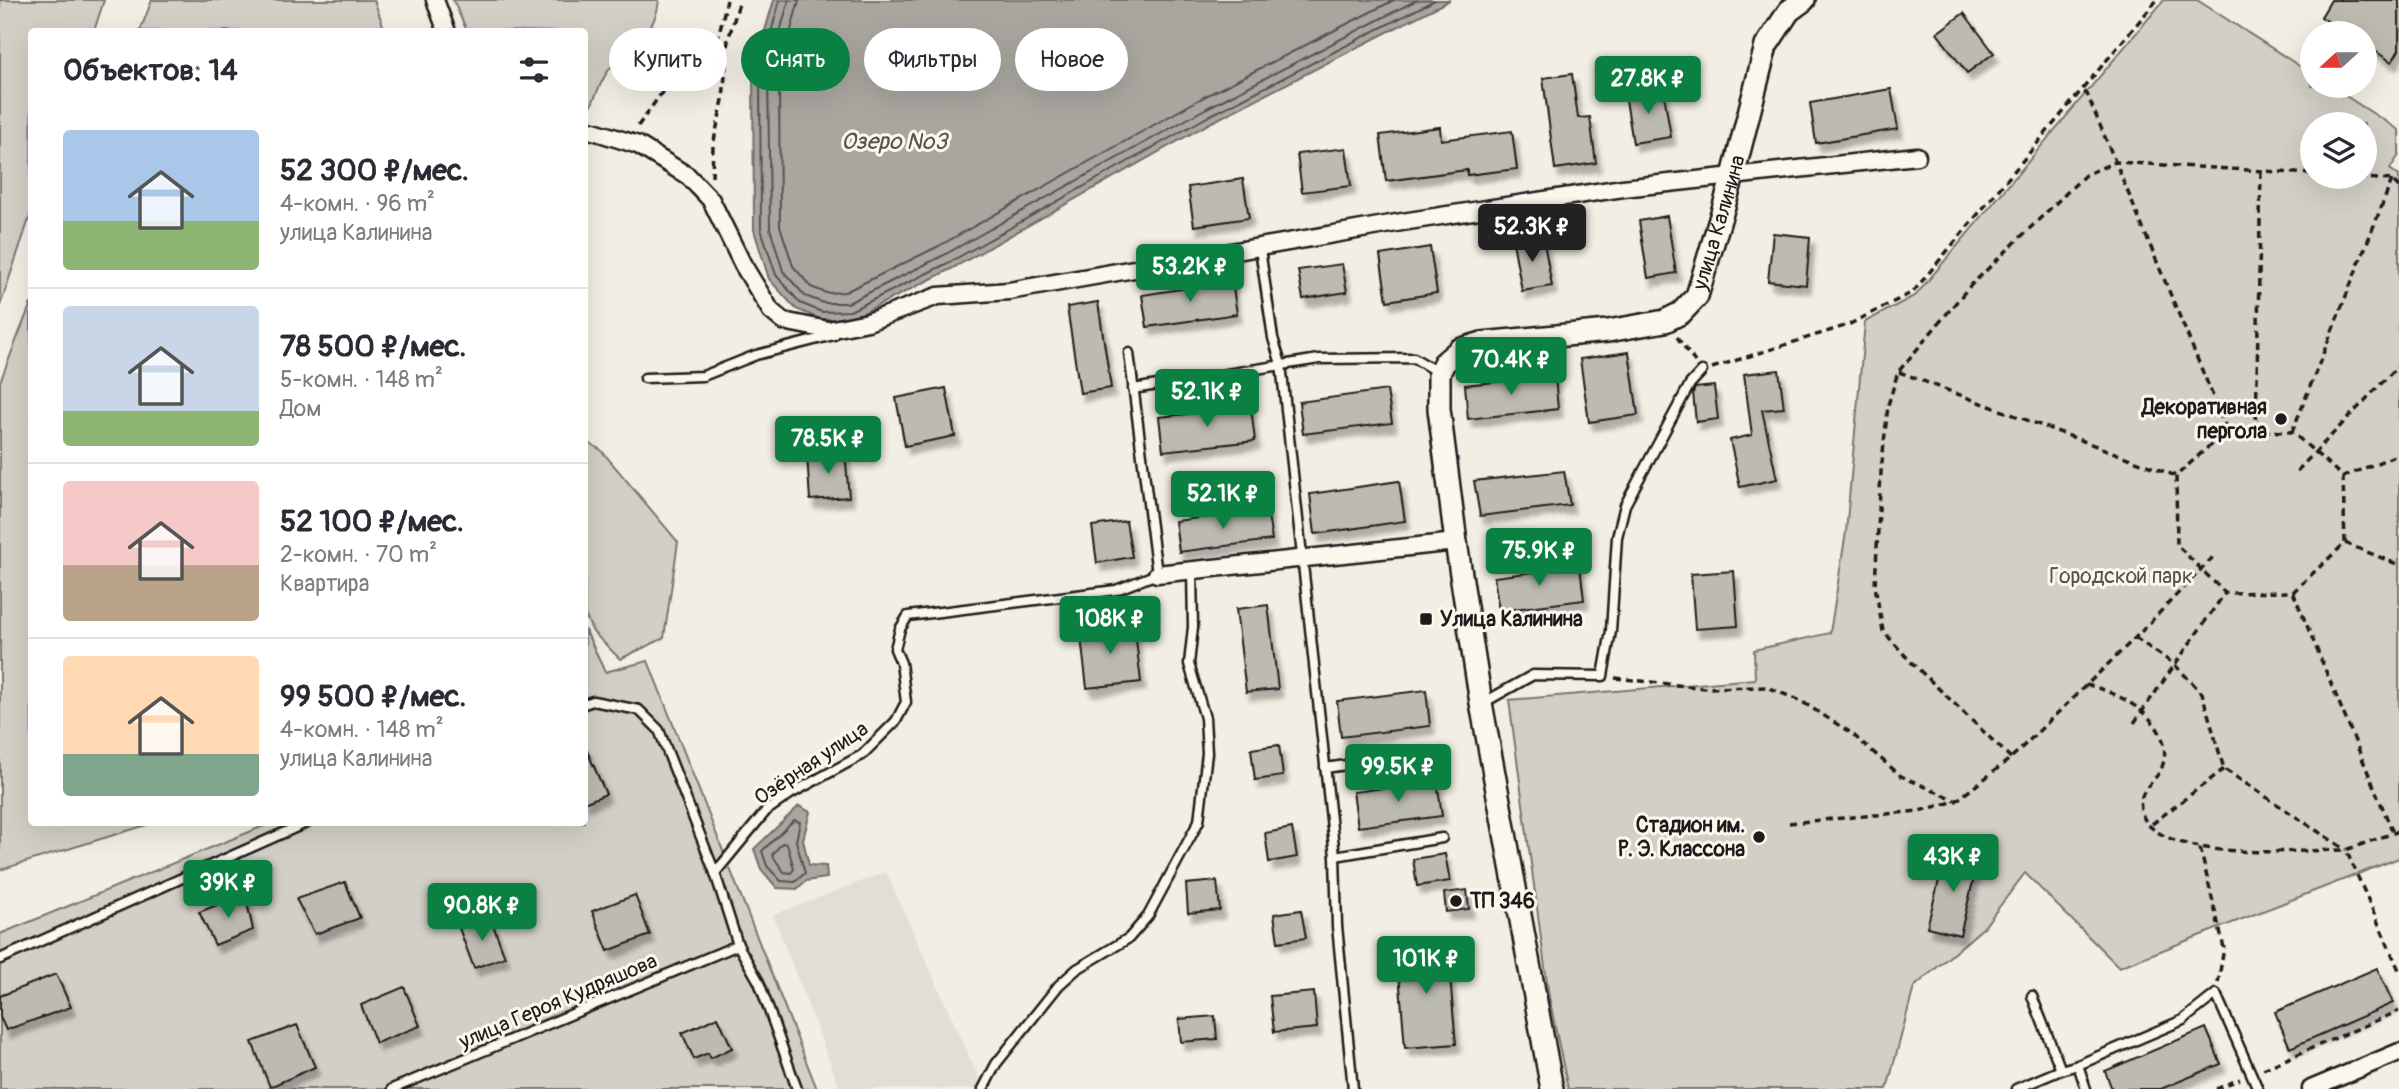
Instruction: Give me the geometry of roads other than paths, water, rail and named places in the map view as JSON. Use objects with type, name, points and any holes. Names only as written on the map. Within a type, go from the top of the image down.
[{"type":"street","points":[[435,0],[446,28]]},
{"type":"street","name":"улица Калинина","points":[[1439,373],[1444,363],[1460,351],[1482,343],[1608,331],[1665,321],[1681,313],[1697,296],[1733,176],[1766,47],[1789,11],[1804,0]]},
{"type":"street","points":[[588,129],[638,145],[688,176],[711,200],[743,265],[771,311],[783,321],[828,330],[851,327],[938,296],[1009,291],[1261,249],[1402,222],[1610,190],[1917,156]]},
{"type":"street","points":[[1439,373],[1439,409],[1481,703],[1552,1089]]},
{"type":"street","points":[[1157,574],[1456,542]]},
{"type":"street","points":[[2311,1089],[2399,1052]]},
{"type":"lane","points":[[1261,249],[1273,338],[1281,364],[1303,560],[1335,856],[1337,926],[1353,1089]]},
{"type":"lane","points":[[645,378],[703,376],[756,355],[839,334],[851,327]]},
{"type":"lane","points":[[1129,353],[1157,574]]},
{"type":"lane","points":[[1133,389],[1319,359],[1414,359],[1439,373]]},
{"type":"lane","points":[[1481,703],[1533,675],[1603,676],[1612,631],[1617,537],[1625,505],[1690,384],[1702,371]]},
{"type":"lane","points":[[983,1089],[996,1064],[1059,985],[1077,969],[1129,937],[1148,916],[1199,821],[1207,752],[1205,718],[1189,664],[1193,627],[1192,571]]},
{"type":"lane","name":"Озёрная улица","points":[[715,873],[766,811],[792,793],[862,755],[896,720],[906,702],[901,663],[895,649],[900,629],[908,616],[1116,590],[1157,574]]},
{"type":"lane","points":[[588,703],[593,701],[639,710],[659,730],[715,873],[738,945],[759,982],[797,1089]]},
{"type":"lane","points":[[1325,768],[1425,754]]},
{"type":"lane","points":[[0,959],[299,826]]},
{"type":"lane","points":[[1335,856],[1442,838]]},
{"type":"lane","name":"улица Героя Кудряшова","points":[[392,1089],[738,945]]},
{"type":"lane","points":[[2016,1089],[2183,1020],[2216,994],[2258,1089]]},
{"type":"lane","points":[[2032,996],[2061,1070]]},
{"type":"lane","points":[[2078,1065],[2086,1089]]},
{"type":"water","name":"Озеро №3","points":[[774,0],[1450,0],[1212,122],[951,269],[851,319],[820,319],[796,309],[769,279],[754,230],[753,91],[850,91],[850,28],[766,28]]},
{"type":"water","points":[[799,806],[810,812],[803,840],[809,865],[826,866],[827,878],[806,881],[797,889],[777,888],[761,869],[754,849]]},
{"type":"place","name":"Декоративная пергола","points":[[2281,419]]},
{"type":"place","name":"Улица Калинина","points":[[1426,619]]},
{"type":"place","name":"Стадион им. Р. Э. Классона","points":[[1759,837]]},
{"type":"place","name":"ТП 346","points":[[1456,901]]},
{"type":"park label","name":"Городской парк","points":[[2121,576]]}]
